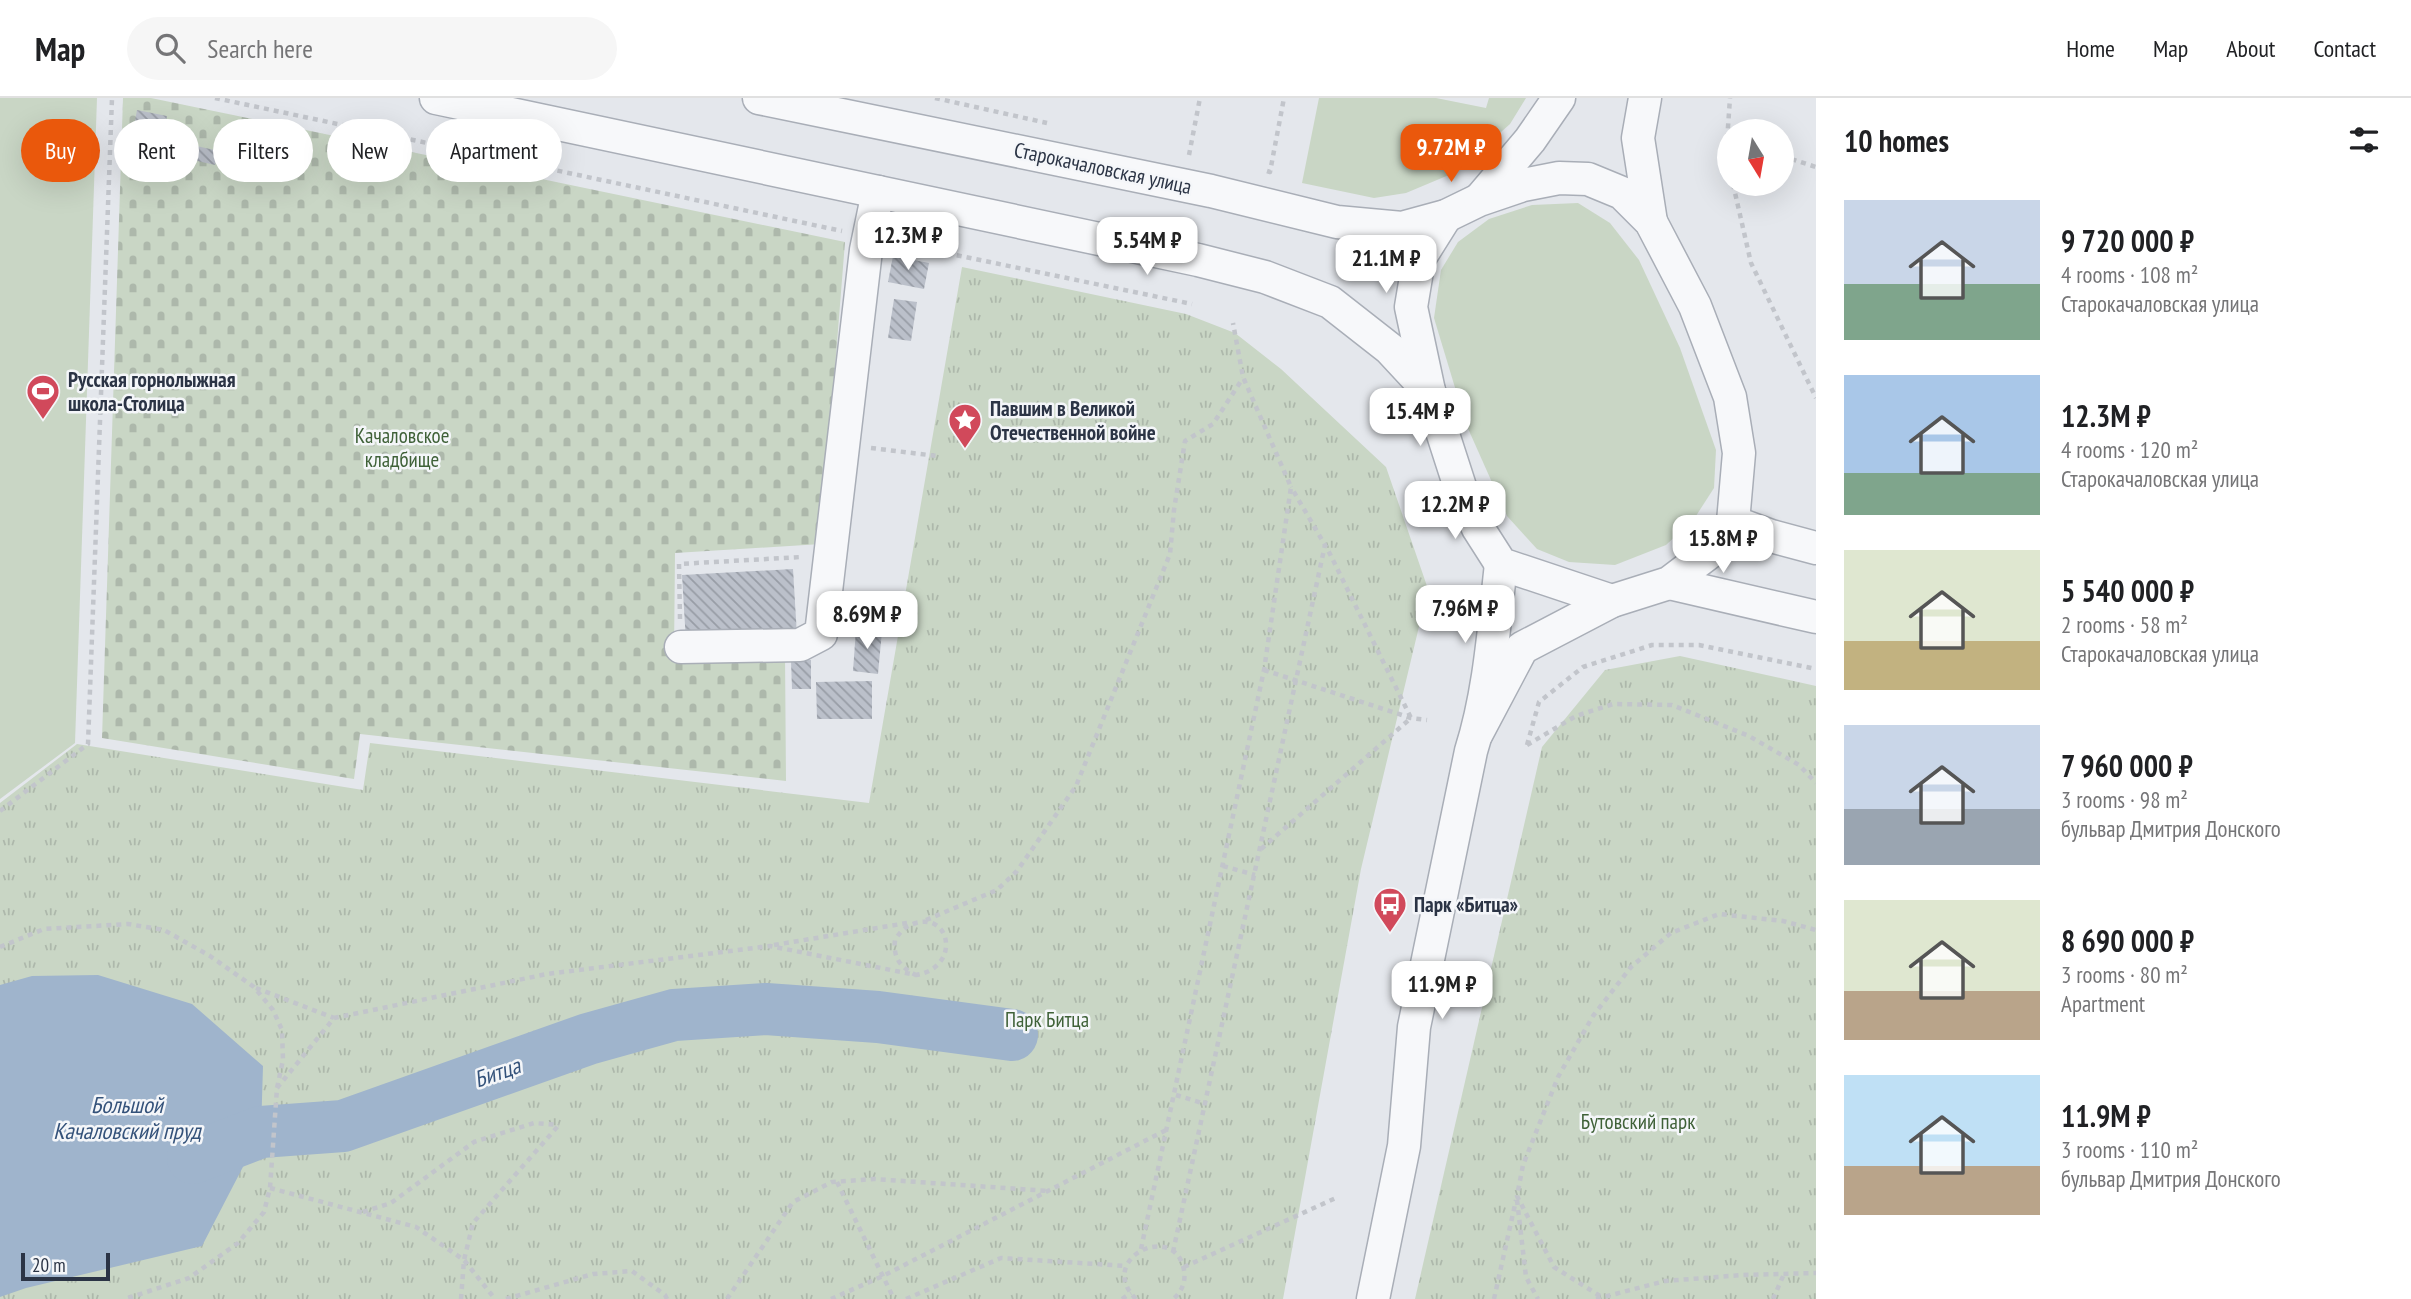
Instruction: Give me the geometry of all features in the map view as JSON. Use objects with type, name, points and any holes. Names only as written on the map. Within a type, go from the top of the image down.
[{"type":"street","points":[[436,98],[1198,260],[1265,277],[1330,302],[1390,349],[1429,391]]},
{"type":"street","name":"Старокачаловская улица","points":[[759,98],[832,105],[1337,222],[1402,228],[1447,216],[1479,200],[1523,185],[1559,178],[1588,179],[1622,193],[1651,222]]},
{"type":"street","points":[[1479,200],[1530,140],[1559,98]]},
{"type":"street","points":[[1477,733],[1522,648],[1612,601],[1669,583],[1710,552],[1733,522],[1739,453],[1730,397],[1695,306],[1651,222],[1638,138],[1645,98]]},
{"type":"street","points":[[681,648],[800,645],[821,634],[842,445],[869,236],[878,192]]},
{"type":"street","points":[[1373,1299],[1404,1146],[1414,1027],[1477,733],[1501,565],[1478,528],[1461,490],[1429,391],[1411,307],[1419,259],[1447,216]]},
{"type":"street","points":[[1733,522],[1816,548]]},
{"type":"street","points":[[1501,565],[1612,601]]},
{"type":"street","points":[[1669,583],[1816,617]]},
{"type":"path","points":[[0,811],[88,744],[112,98]]},
{"type":"path","points":[[215,98],[1192,304]]},
{"type":"path","points":[[1189,155],[1200,98]]},
{"type":"path","points":[[1256,169],[1270,172],[1284,98]]},
{"type":"path","points":[[1729,119],[1730,98]]},
{"type":"path","points":[[1794,160],[1816,167]]},
{"type":"path","points":[[1735,196],[1751,263],[1816,398]]},
{"type":"path","points":[[1233,323],[1243,377],[1291,487],[1325,545],[1411,718]]},
{"type":"path","points":[[916,975],[903,969],[897,959],[895,940],[907,925],[924,921],[997,890],[1017,871],[1076,786],[1170,554],[1185,441],[1213,424],[1243,377]]},
{"type":"path","points":[[842,445],[937,456]]},
{"type":"path","points":[[1141,1249],[1169,1129],[1264,670],[1291,487]]},
{"type":"path","points":[[1173,1252],[1325,545]]},
{"type":"path","points":[[681,648],[679,564],[830,555]]},
{"type":"path","points":[[1816,669],[1699,645],[1653,645],[1583,667],[1539,702],[1527,745],[1576,716],[1613,705],[1672,705],[1749,736],[1799,765],[1816,783]]},
{"type":"path","points":[[1264,670],[1411,718],[1427,720]]},
{"type":"path","points":[[1261,849],[1411,718]]},
{"type":"path","points":[[1223,866],[1255,875]]},
{"type":"path","points":[[1494,1299],[1523,1165],[1558,1077],[1593,1016],[1631,967],[1671,933],[1719,914],[1783,921],[1816,930]]},
{"type":"path","points":[[0,947],[44,929],[128,924],[164,930],[210,956],[254,987],[334,1018],[547,974],[770,946],[924,921],[936,924],[943,931],[946,948],[939,965],[929,972],[916,975],[770,946]]},
{"type":"path","points":[[125,1299],[189,1278],[238,1243],[264,1212],[270,1188],[277,1088],[283,1060],[282,1030],[273,1010],[254,987]]},
{"type":"path","points":[[277,1088],[334,1018]]},
{"type":"path","points":[[1176,1095],[1205,1104]]},
{"type":"path","points":[[363,1212],[391,1203],[474,1142],[534,1123],[559,1125],[473,1223],[464,1260],[461,1299]]},
{"type":"path","points":[[831,1299],[883,1276],[1169,1129]]},
{"type":"path","points":[[727,1299],[793,1202],[832,1182],[874,1179],[1049,1191]]},
{"type":"path","points":[[837,1182],[894,1299]]},
{"type":"path","points":[[270,1188],[416,1227],[464,1260],[495,1299]]},
{"type":"path","points":[[1517,1196],[1554,1267],[1598,1298],[1665,1280],[1816,1273]]},
{"type":"path","points":[[1517,1196],[1526,1277],[1538,1299]]},
{"type":"path","points":[[1184,1267],[1338,1198]]},
{"type":"path","points":[[1136,1299],[1130,1293],[1125,1276],[1127,1266],[1133,1255],[1141,1249],[1155,1246],[1173,1252],[1184,1267],[1182,1288],[1173,1299]]},
{"type":"path","points":[[906,1299],[1001,1258],[1127,1266]]},
{"type":"path","points":[[506,1299],[593,1274],[632,1271],[667,1299]]},
{"type":"path","points":[[1773,1299],[1784,1274]]},
{"type":"path","points":[[1122,1299],[1130,1293]]},
{"type":"green space","name":"Русская горнолыжная школа-Столица","points":[[0,98],[97,98],[96,119],[21,119],[21,182],[94,182],[75,743],[0,799]]},
{"type":"green space","name":"Качаловское кладбище","points":[[123,98],[151,98],[252,119],[213,119],[213,182],[313,182],[313,132],[327,135],[327,182],[412,182],[412,152],[426,155],[426,182],[556,182],[845,242],[821,544],[675,553],[674,654],[785,653],[786,781],[360,734],[354,779],[102,738],[120,182],[199,182],[199,119],[122,119]]},
{"type":"green space","points":[[1319,98],[1436,98],[1486,108],[1489,98],[1526,98],[1510,124],[1456,172],[1406,193],[1374,198],[1302,183]]},
{"type":"green space","points":[[1578,203],[1610,223],[1639,260],[1680,348],[1716,450],[1714,488],[1694,519],[1666,545],[1615,565],[1569,562],[1537,549],[1507,516],[1466,424],[1434,318],[1441,270],[1458,242],[1489,219],[1532,205]]},
{"type":"green space","name":"Парк Битца","points":[[962,267],[1186,314],[1235,333],[1281,369],[1386,467],[1428,589],[1361,869],[1283,1299],[0,1299],[0,803],[77,744],[363,790],[370,743],[869,803]]},
{"type":"green space","name":"Бутовский парк","points":[[1680,656],[1816,686],[1816,1299],[1415,1299],[1542,747],[1605,670]]},
{"type":"water","name":"Большой Качаловский пруд","points":[[98,975],[192,1004],[263,1066],[261,1132],[202,1246],[26,1288],[0,1297],[0,985],[32,976]]},
{"type":"building","points":[[137,110],[167,116],[166,119],[135,119]]},
{"type":"building","points":[[199,147],[213,150],[213,165],[199,161]]},
{"type":"building","points":[[893,256],[929,263],[924,289],[888,282]]},
{"type":"building","points":[[894,299],[917,302],[911,341],[888,338]]},
{"type":"building","points":[[793,569],[797,636],[686,642],[682,575]]},
{"type":"building","points":[[856,629],[882,631],[878,674],[853,671]]},
{"type":"building","points":[[811,660],[811,689],[792,689],[791,661]]},
{"type":"building","points":[[872,681],[872,719],[817,719],[816,682]]},
{"type":"waterway","name":"Битца","points":[[193,1158],[261,1132],[343,1126],[588,1039],[674,1015],[766,1009],[878,1017],[1012,1035]]},
{"type":"place","name":"Русская горнолыжная школа-Столица","points":[[43,421]]},
{"type":"place","name":"Павшим в Великой Отечественной войне","points":[[965,450]]},
{"type":"place","name":"Парк «Битца»","points":[[1390,934]]}]
